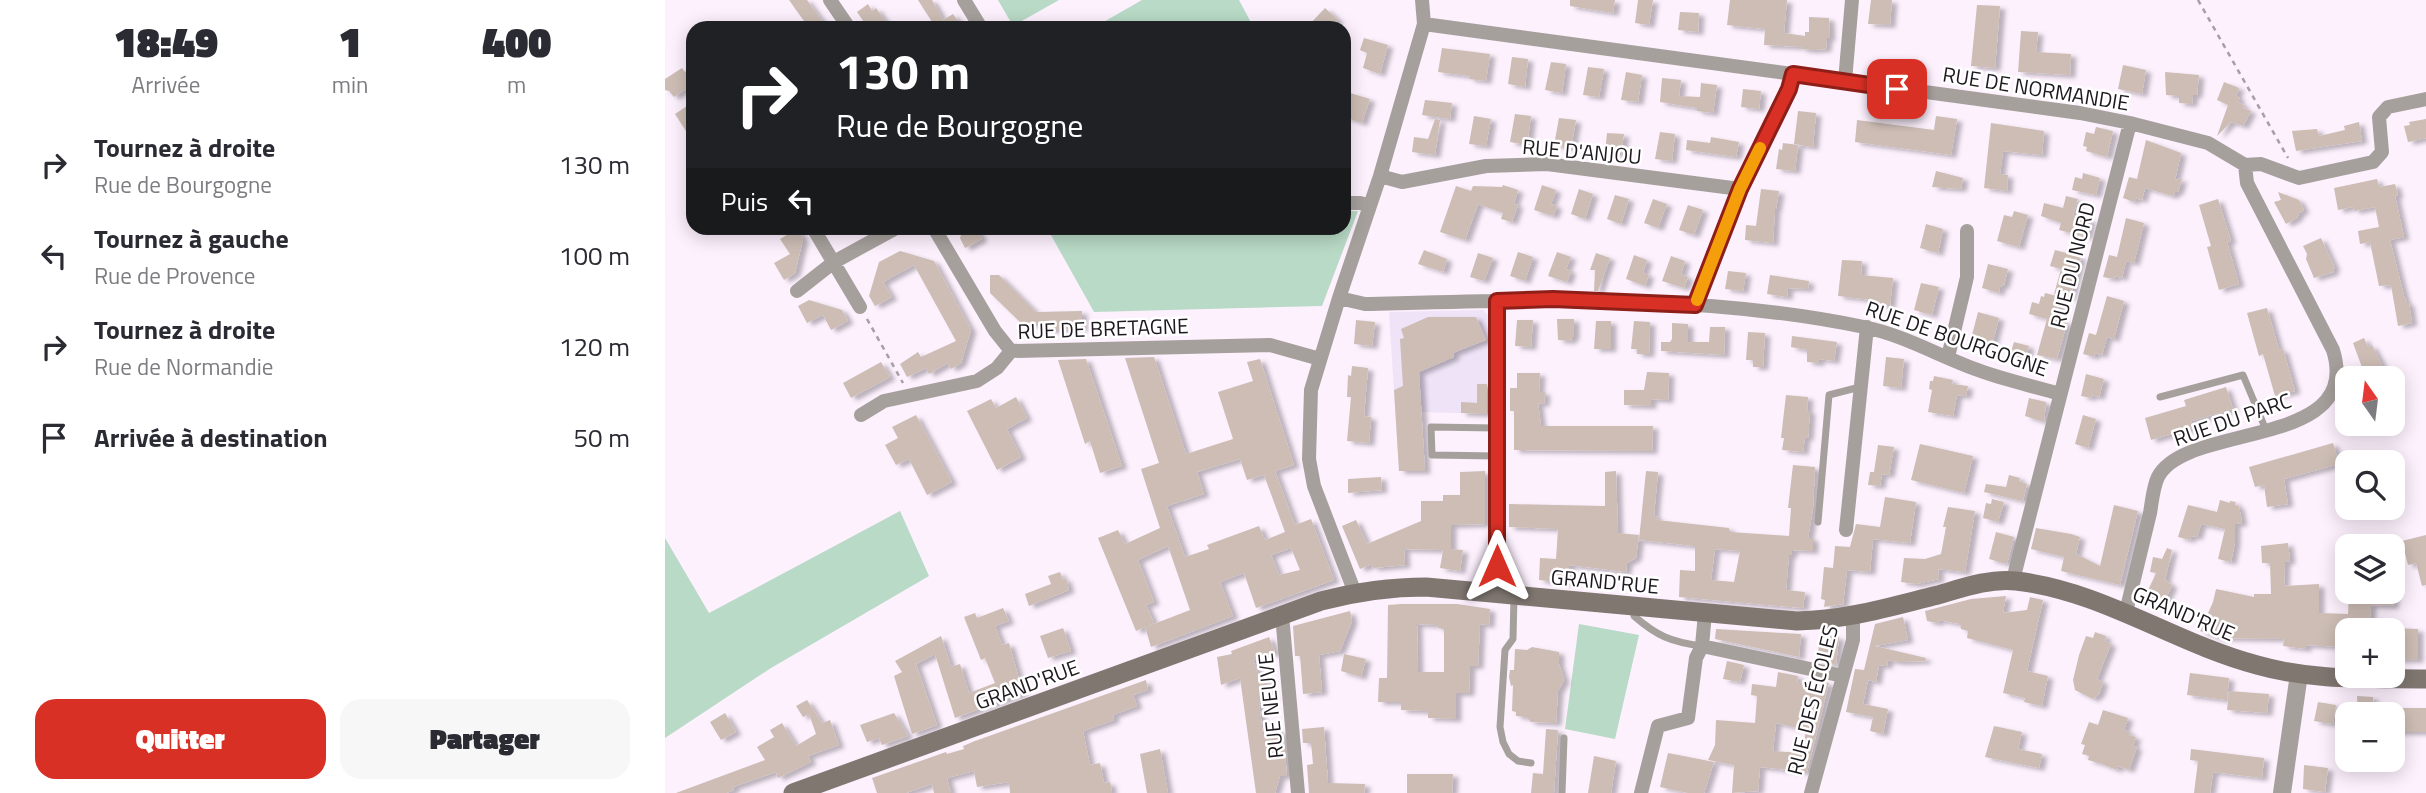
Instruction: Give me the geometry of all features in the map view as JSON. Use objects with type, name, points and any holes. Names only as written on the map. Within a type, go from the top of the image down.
[{"type":"main road","name":"GRAND'RUE","points":[[810,790],[1321,601],[1395,587],[1426,587],[1797,621],[1853,617],[1969,587],[2013,580],[2063,588],[2126,612],[2216,652],[2257,666],[2340,679],[2426,679]]},
{"type":"street","points":[[830,0],[844,21]]},
{"type":"street","points":[[964,0],[977,21]]},
{"type":"street","points":[[1355,593],[1314,486],[1309,459],[1311,390],[1380,176],[1424,24],[1422,0]]},
{"type":"street","points":[[1845,81],[1851,0]]},
{"type":"street","name":"RUE DE NORMANDIE","points":[[1424,24],[2080,113],[2130,122],[2209,143],[2245,165],[2261,164],[2299,178]]},
{"type":"street","points":[[1695,305],[1740,189],[1789,89],[1793,74]]},
{"type":"street","points":[[2299,178],[2373,162],[2382,152],[2379,117],[2388,107],[2426,99]]},
{"type":"street","name":"RUE DU NORD","points":[[2013,580],[2130,122]]},
{"type":"street","name":"RUE D'ANJOU","points":[[1380,176],[1402,182],[1486,166],[1547,164],[1740,189]]},
{"type":"street","name":"RUE DU PARC","points":[[2126,612],[2158,476],[2176,459],[2298,421],[2321,407],[2330,394],[2338,367],[2333,350],[2246,183],[2245,165]]},
{"type":"street","points":[[1351,203],[1360,202],[1370,206]]},
{"type":"street","points":[[1948,357],[1967,277],[1967,231]]},
{"type":"street","points":[[817,235],[860,307]]},
{"type":"street","points":[[797,291],[834,262],[883,235]]},
{"type":"street","points":[[938,235],[995,331],[1011,351]]},
{"type":"street","name":"RUE DE BOURGOGNE","points":[[1339,298],[1365,304],[1553,299],[1695,305],[1800,316],[1867,327],[1978,370],[2060,394]]},
{"type":"street","points":[[1497,301],[1496,428],[1506,594]]},
{"type":"street","points":[[1846,530],[1867,327]]},
{"type":"street","name":"RUE DE BRETAGNE","points":[[860,415],[884,401],[977,381],[997,368],[1011,351],[1270,345],[1320,359]]},
{"type":"street","points":[[1641,793],[1658,726],[1688,718],[1705,612]]},
{"type":"street","name":"RUE NEUVE","points":[[1282,615],[1299,793]]},
{"type":"street","name":"RUE DES ÉCOLES","points":[[1811,793],[1853,640],[1853,617]]},
{"type":"street","points":[[1699,652],[1843,676]]},
{"type":"street","points":[[2282,793],[2299,674]]},
{"type":"lane","points":[[2160,397],[2243,375],[2266,430]]},
{"type":"lane","points":[[1818,522],[1829,395],[1861,386]]},
{"type":"lane","points":[[1496,428],[1431,426],[1432,455],[1497,456]]},
{"type":"lane","points":[[1506,594],[1513,639],[1506,650],[1500,727],[1509,754],[1518,761],[1531,763]]},
{"type":"lane","points":[[1634,606],[1634,616],[1655,634],[1699,652]]},
{"type":"lane","points":[[1562,793],[1564,738]]},
{"type":"path","points":[[2198,0],[2299,178]]},
{"type":"path","points":[[860,307],[909,396]]},
{"type":"shaded area","points":[[1483,310],[1488,315],[1491,340],[1490,414],[1421,412],[1425,471],[1399,471],[1389,312]]},
{"type":"green space","points":[[998,0],[1059,0],[1022,21],[1010,21]]},
{"type":"green space","points":[[1142,0],[1239,0],[1250,21],[1105,21]]},
{"type":"green space","points":[[1351,211],[1358,211],[1351,229]]},
{"type":"green space","points":[[1051,235],[1349,235],[1322,306],[1094,312]]},
{"type":"green space","points":[[900,511],[929,576],[771,668],[665,738],[665,538],[709,613]]},
{"type":"green space","points":[[1579,624],[1639,635],[1615,739],[1565,729]]},
{"type":"building","points":[[789,0],[807,0],[822,21],[804,21]]},
{"type":"building","points":[[918,0],[932,0],[943,20],[953,14],[958,21],[931,21]]},
{"type":"building","points":[[1570,0],[1615,0],[1613,13],[1570,6]]},
{"type":"building","points":[[1638,0],[1653,0],[1649,25],[1635,23]]},
{"type":"building","points":[[1730,0],[1787,0],[1784,33],[1805,36],[1805,32],[1809,32],[1809,17],[1829,18],[1830,38],[1827,38],[1826,49],[1764,45],[1765,29],[1727,25]]},
{"type":"building","points":[[1871,0],[1892,0],[1890,25],[1868,24]]},
{"type":"building","points":[[868,4],[872,11],[876,8],[885,21],[863,21],[857,12]]},
{"type":"building","points":[[1977,5],[2000,6],[1995,68],[1971,66]]},
{"type":"building","points":[[1325,8],[1338,20],[1337,21],[1313,21]]},
{"type":"building","points":[[1680,12],[1699,13],[1698,32],[1678,30]]},
{"type":"building","points":[[2021,31],[2038,32],[2036,52],[2071,54],[2070,75],[2018,72]]},
{"type":"building","points":[[1364,38],[1388,45],[1380,74],[1363,68],[1367,53],[1360,50]]},
{"type":"building","points":[[1442,48],[1490,54],[1486,81],[1438,72]]},
{"type":"building","points":[[1512,57],[1528,59],[1525,87],[1508,84]]},
{"type":"building","points":[[1551,62],[1566,64],[1562,93],[1545,90]]},
{"type":"building","points":[[2123,65],[2146,70],[2142,94],[2118,89]]},
{"type":"building","points":[[1588,67],[1604,69],[1599,97],[1583,95]]},
{"type":"building","points":[[682,68],[685,72],[686,89],[674,97],[665,90],[665,79]]},
{"type":"building","points":[[1626,72],[1642,75],[1638,102],[1621,100]]},
{"type":"building","points":[[2165,72],[2199,75],[2197,95],[2193,95],[2192,104],[2179,103],[2179,96],[2166,95]]},
{"type":"building","points":[[1662,78],[1681,80],[1679,96],[1700,97],[1701,83],[1717,85],[1713,113],[1660,102]]},
{"type":"building","points":[[2224,82],[2239,88],[2236,96],[2240,98],[2238,102],[2251,111],[2243,126],[2231,122],[2217,136],[2228,105],[2217,100]]},
{"type":"building","points":[[1743,89],[1761,91],[1759,109],[1741,107]]},
{"type":"building","points":[[1351,93],[1370,99],[1362,123],[1351,119]]},
{"type":"building","points":[[1425,100],[1452,103],[1450,119],[1422,115]]},
{"type":"building","points":[[686,107],[686,131],[675,114]]},
{"type":"building","points":[[1798,111],[1816,113],[1813,147],[1794,144]]},
{"type":"building","points":[[1515,114],[1531,116],[1527,145],[1510,142]]},
{"type":"building","points":[[1474,116],[1491,119],[1486,146],[1469,144]]},
{"type":"building","points":[[1936,116],[1957,119],[1951,155],[1855,142],[1857,120],[1934,130]]},
{"type":"building","points":[[1559,118],[1576,120],[1571,148],[1554,145]]},
{"type":"building","points":[[1435,119],[1440,120],[1435,155],[1412,152],[1414,137],[1428,139]]},
{"type":"building","points":[[2426,119],[2426,138],[2408,142],[2404,126],[2410,125],[2409,122]]},
{"type":"building","points":[[2359,122],[2362,141],[2296,151],[2292,131],[2317,129],[2319,136],[2345,130],[2344,126]]},
{"type":"building","points":[[1991,123],[2044,131],[2042,155],[2003,151],[2000,174],[2008,175],[2007,191],[1984,188]]},
{"type":"building","points":[[2096,127],[2113,131],[2107,157],[2086,151],[2087,147],[2083,146],[2086,132],[2094,134]]},
{"type":"building","points":[[1660,132],[1675,134],[1672,161],[1655,159]]},
{"type":"building","points":[[1607,133],[1624,134],[1621,154],[1605,152]]},
{"type":"building","points":[[1711,137],[1739,142],[1736,157],[1686,150],[1687,140],[1710,143]]},
{"type":"building","points":[[2146,140],[2181,153],[2175,180],[2182,178],[2178,192],[2173,196],[2145,188],[2142,200],[2135,198],[2134,202],[2123,198],[2129,177],[2137,179]]},
{"type":"building","points":[[1783,143],[1798,145],[1795,171],[1776,169],[1779,149],[1782,150]]},
{"type":"building","points":[[1936,171],[1963,178],[1961,189],[1932,187]]},
{"type":"building","points":[[2083,173],[2100,178],[2096,195],[2072,190],[2075,177],[2082,179]]},
{"type":"building","points":[[2377,179],[2379,187],[2395,184],[2404,237],[2390,240],[2404,296],[2409,303],[2412,323],[2398,326],[2391,285],[2379,286],[2370,242],[2360,244],[2358,231],[2379,227],[2375,207],[2354,211],[2353,207],[2338,210],[2334,188]]},
{"type":"building","points":[[1503,185],[1518,190],[1514,204],[1518,205],[1512,222],[1501,219],[1503,213],[1478,204],[1465,240],[1440,232],[1456,186],[1471,191],[1473,186]]},
{"type":"building","points":[[1542,185],[1556,190],[1551,204],[1557,206],[1553,216],[1534,210]]},
{"type":"building","points":[[1579,189],[1593,194],[1585,219],[1571,214]]},
{"type":"building","points":[[1761,189],[1779,191],[1773,243],[1745,240],[1746,225],[1756,226]]},
{"type":"building","points":[[2278,192],[2299,200],[2304,210],[2286,224],[2274,202],[2281,200]]},
{"type":"building","points":[[1615,195],[1629,199],[1621,224],[1607,219]]},
{"type":"building","points":[[2066,196],[2078,199],[2073,215],[2091,220],[2087,237],[2059,230],[2061,223],[2041,216],[2044,203],[2063,208]]},
{"type":"building","points":[[1653,199],[1667,204],[1658,228],[1644,223]]},
{"type":"building","points":[[2218,199],[2231,241],[2227,242],[2239,284],[2219,290],[2207,247],[2211,246],[2199,205]]},
{"type":"building","points":[[1688,205],[1703,210],[1694,235],[1679,230]]},
{"type":"building","points":[[2014,211],[2028,215],[2019,247],[1997,241],[2004,215],[2012,217]]},
{"type":"building","points":[[2126,218],[2144,223],[2134,263],[2126,261],[2122,278],[2103,277],[2109,255],[2117,257]]},
{"type":"building","points":[[1926,224],[1943,229],[1938,253],[1920,248]]},
{"type":"building","points":[[787,235],[801,235],[803,239],[795,273],[784,280],[774,263],[790,254],[780,239]]},
{"type":"building","points":[[961,235],[980,235],[982,239],[965,248]]},
{"type":"building","points":[[2321,238],[2335,268],[2332,269],[2334,272],[2314,278],[2303,246]]},
{"type":"building","points":[[1424,250],[1447,259],[1443,272],[1418,264]]},
{"type":"building","points":[[2055,250],[2081,257],[2070,298],[2054,294],[2061,269],[2050,266]]},
{"type":"building","points":[[900,251],[934,261],[971,330],[961,363],[951,369],[948,363],[929,374],[926,368],[907,377],[900,364],[918,352],[921,357],[956,341],[914,265],[883,282],[892,297],[875,306],[869,296],[879,262]]},
{"type":"building","points":[[1518,252],[1533,257],[1525,281],[1510,276]]},
{"type":"building","points":[[1557,252],[1571,257],[1566,269],[1571,271],[1567,282],[1548,276]]},
{"type":"building","points":[[1478,253],[1493,258],[1484,281],[1470,277]]},
{"type":"building","points":[[1596,253],[1610,258],[1598,291],[1594,291],[1595,270],[1590,270]]},
{"type":"building","points":[[1634,255],[1647,260],[1643,273],[1649,275],[1645,286],[1626,279]]},
{"type":"building","points":[[1671,256],[1685,261],[1681,274],[1688,277],[1684,288],[1662,281]]},
{"type":"building","points":[[1842,260],[1862,261],[1861,275],[1893,278],[1890,306],[1873,303],[1873,300],[1838,296]]},
{"type":"building","points":[[1988,264],[2008,269],[1999,293],[1982,288]]},
{"type":"building","points":[[1728,271],[1746,273],[1743,291],[1725,289]]},
{"type":"building","points":[[990,275],[999,275],[1036,312],[1082,311],[1082,329],[1040,330],[1040,324],[1022,324],[990,293]]},
{"type":"building","points":[[1770,275],[1809,281],[1808,289],[1788,288],[1787,297],[1767,294]]},
{"type":"building","points":[[1921,283],[1939,287],[1932,315],[1914,310]]},
{"type":"building","points":[[2045,293],[2061,297],[2056,318],[2067,323],[2057,359],[2037,355],[2047,319],[2029,314],[2032,302],[2039,304]]},
{"type":"building","points":[[2107,296],[2124,301],[2114,339],[2107,337],[2102,355],[2095,353],[2094,357],[2083,354],[2089,333],[2096,335]]},
{"type":"building","points":[[809,300],[842,310],[848,321],[831,330],[823,315],[807,323],[798,306]]},
{"type":"building","points":[[2267,308],[2295,391],[2275,396],[2263,354],[2259,356],[2247,313]]},
{"type":"building","points":[[1978,312],[1999,318],[1992,345],[1971,339]]},
{"type":"building","points":[[1428,317],[1476,317],[1486,340],[1453,353],[1454,357],[1419,372],[1425,471],[1399,471],[1394,390],[1403,386],[1400,339],[1404,338],[1401,329]]},
{"type":"building","points":[[1557,319],[1574,319],[1574,337],[1571,341],[1558,340]]},
{"type":"building","points":[[1356,320],[1375,322],[1372,346],[1354,344]]},
{"type":"building","points":[[1517,320],[1533,320],[1531,347],[1515,346]]},
{"type":"building","points":[[1596,321],[1611,321],[1611,349],[1594,349]]},
{"type":"building","points":[[1634,321],[1650,322],[1649,354],[1637,354],[1637,349],[1631,349]]},
{"type":"building","points":[[1672,323],[1688,324],[1688,342],[1709,342],[1710,327],[1725,327],[1724,355],[1661,351],[1661,342],[1670,342],[1672,339]]},
{"type":"building","points":[[1748,332],[1765,333],[1763,367],[1753,367],[1753,360],[1746,360]]},
{"type":"building","points":[[1792,336],[1837,342],[1834,361],[1819,359],[1819,363],[1807,362],[1807,350],[1791,347]]},
{"type":"building","points":[[2364,338],[2368,347],[2372,345],[2382,365],[2362,366],[2353,343]]},
{"type":"building","points":[[2014,342],[2029,346],[2025,362],[2009,358]]},
{"type":"building","points":[[1154,357],[1186,454],[1233,439],[1218,392],[1253,381],[1247,362],[1260,359],[1294,465],[1275,471],[1295,525],[1311,519],[1334,580],[1256,608],[1244,573],[1220,582],[1233,616],[1151,647],[1145,627],[1136,631],[1098,538],[1118,530],[1125,544],[1160,528],[1141,469],[1159,463],[1125,358]],"holes":[[[1240,459],[1247,480],[1264,475],[1285,532],[1265,540],[1259,526],[1207,545],[1209,549],[1185,557],[1167,506],[1204,494],[1197,472]],[[1168,546],[1190,610],[1146,627],[1154,623],[1146,605],[1154,602],[1138,560]],[[1291,548],[1300,570],[1279,575],[1271,555]]]},
{"type":"building","points":[[1886,357],[1904,359],[1901,388],[1883,386]]},
{"type":"building","points":[[1086,359],[1122,466],[1100,473],[1090,441],[1085,444],[1058,360]]},
{"type":"building","points":[[881,362],[890,377],[851,398],[843,383]]},
{"type":"building","points":[[1352,366],[1368,368],[1364,416],[1371,417],[1369,443],[1347,441],[1351,397],[1347,397],[1348,375],[1351,376]]},
{"type":"building","points":[[1647,372],[1669,373],[1668,400],[1651,399],[1651,406],[1624,405],[1624,390],[1644,390]]},
{"type":"building","points":[[1517,373],[1540,373],[1539,392],[1545,392],[1544,404],[1538,403],[1541,426],[1653,426],[1652,451],[1514,450],[1514,411],[1510,411],[1510,388],[1517,388]]},
{"type":"building","points":[[2086,374],[2104,379],[2099,397],[2081,396]]},
{"type":"building","points":[[1934,376],[1953,380],[1952,384],[1968,386],[1966,396],[1957,395],[1953,416],[1928,412],[1932,390],[1929,389],[1930,381],[1933,381]]},
{"type":"building","points":[[1477,384],[1487,384],[1487,414],[1461,413],[1461,402],[1477,403]]},
{"type":"building","points":[[2226,387],[2233,409],[2191,421],[2193,428],[2151,440],[2145,418],[2186,406],[2184,400]]},
{"type":"building","points":[[1786,395],[1808,397],[1808,438],[1805,437],[1803,452],[1782,450]]},
{"type":"building","points":[[1016,397],[1027,418],[1007,429],[1021,457],[997,470],[967,411],[991,399],[996,408]]},
{"type":"building","points":[[2029,398],[2046,402],[2044,422],[2025,416]]},
{"type":"building","points":[[916,415],[952,482],[927,495],[909,459],[896,465],[885,445],[898,438],[892,427]]},
{"type":"building","points":[[2083,415],[2096,419],[2088,448],[2075,444]]},
{"type":"building","points":[[2333,443],[2335,450],[2335,465],[2284,479],[2288,504],[2267,507],[2264,485],[2255,487],[2249,467]]},
{"type":"building","points":[[1920,444],[1973,456],[1964,493],[1911,480]]},
{"type":"building","points":[[1878,445],[1894,447],[1889,475],[1882,474],[1880,486],[1868,485],[1870,472],[1874,472]]},
{"type":"building","points":[[1793,465],[1815,467],[1808,538],[1813,538],[1813,551],[1792,550],[1792,555],[1789,555],[1786,590],[1805,592],[1803,608],[1679,597],[1680,570],[1695,571],[1695,546],[1639,540],[1646,471],[1658,472],[1654,516],[1658,517],[1657,520],[1729,528],[1730,532],[1789,536],[1791,508],[1788,508]],"holes":[[[1715,549],[1740,551],[1734,582],[1711,580]]]},
{"type":"building","points":[[1485,471],[1485,524],[1451,525],[1451,549],[1463,550],[1460,571],[1440,568],[1443,550],[1404,549],[1405,565],[1373,568],[1372,564],[1360,569],[1342,526],[1356,520],[1367,544],[1421,521],[1421,501],[1443,501],[1443,495],[1460,495],[1460,472]]},
{"type":"building","points":[[1616,471],[1618,533],[1639,535],[1636,558],[1627,563],[1626,572],[1569,565],[1568,583],[1539,580],[1540,558],[1556,559],[1558,529],[1509,527],[1509,504],[1605,506],[1605,472]]},
{"type":"building","points":[[2009,475],[2020,478],[2019,481],[2027,484],[2023,501],[1984,492],[1986,484],[2006,487]]},
{"type":"building","points":[[1381,477],[1382,490],[1348,493],[1348,479]]},
{"type":"building","points":[[1885,497],[1916,502],[1910,543],[1873,539],[1870,572],[1847,570],[1843,604],[1824,607],[1825,600],[1821,599],[1824,567],[1833,568],[1835,546],[1850,547],[1856,524],[1880,527]]},
{"type":"building","points":[[1992,499],[2004,502],[1998,522],[1983,518],[1986,503],[1991,504]]},
{"type":"building","points":[[2220,500],[2236,502],[2235,505],[2239,506],[2242,523],[2235,524],[2231,562],[2218,559],[2225,529],[2201,524],[2197,537],[2191,536],[2190,540],[2178,537],[2188,505],[2217,512]]},
{"type":"building","points":[[2114,505],[2138,511],[2120,585],[2061,571],[2064,557],[2031,549],[2036,528],[2071,534],[2080,537],[2076,554],[2100,566]]},
{"type":"building","points":[[1948,507],[1975,511],[1965,572],[1938,569],[1939,579],[1916,584],[1901,582],[1904,558],[1925,559],[1941,554]]},
{"type":"building","points":[[1996,532],[2014,537],[2007,564],[1989,559]]},
{"type":"building","points":[[2426,535],[2426,585],[2422,586],[2416,563],[2408,565],[2405,540]]},
{"type":"building","points":[[2288,543],[2290,561],[2285,562],[2284,586],[2319,584],[2319,613],[2348,614],[2348,604],[2393,604],[2393,606],[2371,605],[2370,618],[2335,618],[2335,646],[2306,645],[2306,649],[2283,646],[2284,639],[2218,638],[2200,631],[2216,589],[2254,597],[2254,594],[2271,594],[2270,563],[2262,563],[2261,546]]},
{"type":"building","points":[[2167,548],[2172,550],[2165,580],[2172,585],[2163,605],[2145,597],[2156,573],[2150,572],[2153,557],[2162,559]]},
{"type":"building","points":[[1060,572],[1063,580],[1066,578],[1069,590],[1029,606],[1025,594],[1051,584],[1048,576]]},
{"type":"building","points":[[2006,596],[2003,613],[2027,610],[2030,597],[2043,600],[2027,671],[2048,676],[2042,706],[2024,702],[2025,698],[2003,693],[2013,650],[1967,638],[1968,631],[1961,629],[1960,624],[1927,621],[1925,611],[1971,599]]},
{"type":"building","points":[[1457,604],[1490,609],[1489,625],[1480,624],[1478,666],[1470,666],[1469,693],[1456,693],[1456,719],[1428,718],[1428,711],[1401,710],[1401,702],[1378,702],[1379,678],[1387,678],[1388,605]],"holes":[[[1417,624],[1437,625],[1438,628],[1444,629],[1444,672],[1418,672]]]},
{"type":"building","points":[[1003,608],[1009,621],[995,626],[1002,645],[1009,643],[1023,693],[955,718],[935,654],[916,664],[937,725],[912,734],[894,676],[902,672],[895,661],[941,636],[951,667],[960,664],[969,693],[995,683],[985,658],[981,660],[964,617],[975,613],[977,618]]},
{"type":"building","points":[[1350,611],[1352,621],[1340,651],[1319,655],[1322,692],[1303,694],[1300,656],[1295,656],[1293,626]]},
{"type":"building","points":[[1903,617],[1908,640],[1875,646],[1926,658],[1925,661],[1888,660],[1887,666],[1879,665],[1876,682],[1868,680],[1863,704],[1888,709],[1883,734],[1870,731],[1873,717],[1846,712],[1855,669],[1864,670],[1875,624]]},
{"type":"building","points":[[1063,628],[1071,651],[1048,658],[1040,636]]},
{"type":"building","points":[[2405,628],[2418,629],[2418,660],[2405,660]]},
{"type":"building","points":[[1716,629],[1801,634],[1799,657],[1715,639]]},
{"type":"building","points":[[2095,632],[2106,636],[2105,641],[2111,644],[2097,679],[2103,682],[2099,694],[2093,699],[2075,690],[2073,680],[2086,636],[2093,638]]},
{"type":"building","points":[[1820,635],[1839,637],[1836,665],[1817,661]]},
{"type":"building","points":[[1269,637],[1275,652],[1253,660],[1261,680],[1265,678],[1273,698],[1259,703],[1263,735],[1283,730],[1287,776],[1280,776],[1275,793],[1256,793],[1240,678],[1221,685],[1217,657],[1232,654],[1231,651]]},
{"type":"building","points":[[1532,647],[1559,652],[1559,664],[1564,680],[1558,691],[1556,723],[1531,722],[1526,717],[1516,716],[1516,712],[1512,711],[1513,685],[1511,686],[1509,677],[1510,670],[1514,670],[1515,649],[1527,650]]},
{"type":"building","points":[[1344,654],[1366,659],[1361,677],[1341,671]]},
{"type":"building","points":[[1727,661],[1744,665],[1740,682],[1723,679]]},
{"type":"building","points":[[1778,672],[1798,676],[1797,682],[1814,684],[1814,680],[1829,683],[1807,772],[1760,767],[1758,791],[1732,793],[1734,765],[1708,760],[1715,745],[1716,720],[1755,723],[1757,696],[1751,695],[1752,684],[1776,687]],"holes":[[[1776,723],[1806,730],[1802,753],[1773,751]]]},
{"type":"building","points":[[2190,673],[2229,678],[2227,700],[2187,695]]},
{"type":"building","points":[[1146,680],[1148,690],[1133,695],[1137,706],[1113,715],[1114,720],[1083,731],[1090,765],[1100,763],[1104,783],[1110,782],[1112,793],[1010,793],[1009,782],[977,787],[974,771],[947,778],[951,793],[934,793],[932,784],[906,793],[877,793],[872,778],[946,752],[947,754],[964,749],[963,746],[975,741]]},
{"type":"building","points":[[2229,691],[2269,694],[2267,713],[2227,710]]},
{"type":"building","points":[[2357,696],[2373,697],[2373,702],[2357,702]]},
{"type":"building","points":[[807,700],[822,723],[830,720],[839,745],[808,756],[811,762],[778,778],[776,772],[733,787],[734,790],[726,793],[676,793],[765,760],[757,747],[774,737],[770,730],[782,723],[796,746],[816,734],[809,714],[803,717],[796,706]]},
{"type":"building","points":[[2318,702],[2335,705],[2333,724],[2314,721]]},
{"type":"building","points":[[2405,708],[2426,708],[2426,732],[2405,732]]},
{"type":"building","points":[[2103,710],[2128,718],[2124,730],[2136,737],[2133,746],[2137,747],[2129,770],[2118,766],[2117,770],[2088,760],[2089,756],[2082,754],[2085,745],[2081,744],[2089,722],[2098,725]]},
{"type":"building","points":[[725,713],[736,732],[721,740],[710,722]]},
{"type":"building","points":[[894,713],[908,736],[882,745],[879,738],[867,742],[860,725]]},
{"type":"building","points":[[1994,726],[2022,732],[2018,749],[2042,754],[2039,768],[1985,757]]},
{"type":"building","points":[[1324,727],[1328,783],[1365,784],[1364,793],[1309,793],[1307,765],[1313,764],[1311,743],[1303,743],[1302,729]]},
{"type":"building","points":[[1546,729],[1558,730],[1554,793],[1531,793],[1533,773],[1543,774]]},
{"type":"building","points":[[1160,749],[1168,793],[1147,793],[1140,754]]},
{"type":"building","points":[[2191,749],[2264,758],[2262,778],[2213,772],[2210,793],[2194,793],[2198,761],[2190,760]]},
{"type":"building","points":[[1668,753],[1714,762],[1704,793],[1688,793],[1660,787]]},
{"type":"building","points":[[1594,756],[1616,761],[1611,793],[1588,793]]},
{"type":"building","points":[[2304,765],[2328,768],[2325,792],[2303,789]]},
{"type":"building","points":[[1407,774],[1453,774],[1452,793],[1407,793]]},
{"type":"slow traffic","points":[[1697,300],[1740,189],[1760,148]]},
{"type":"route","points":[[1497,566],[1497,301],[1553,299],[1695,305],[1740,189],[1789,89],[1793,74],[1897,89]]}]
